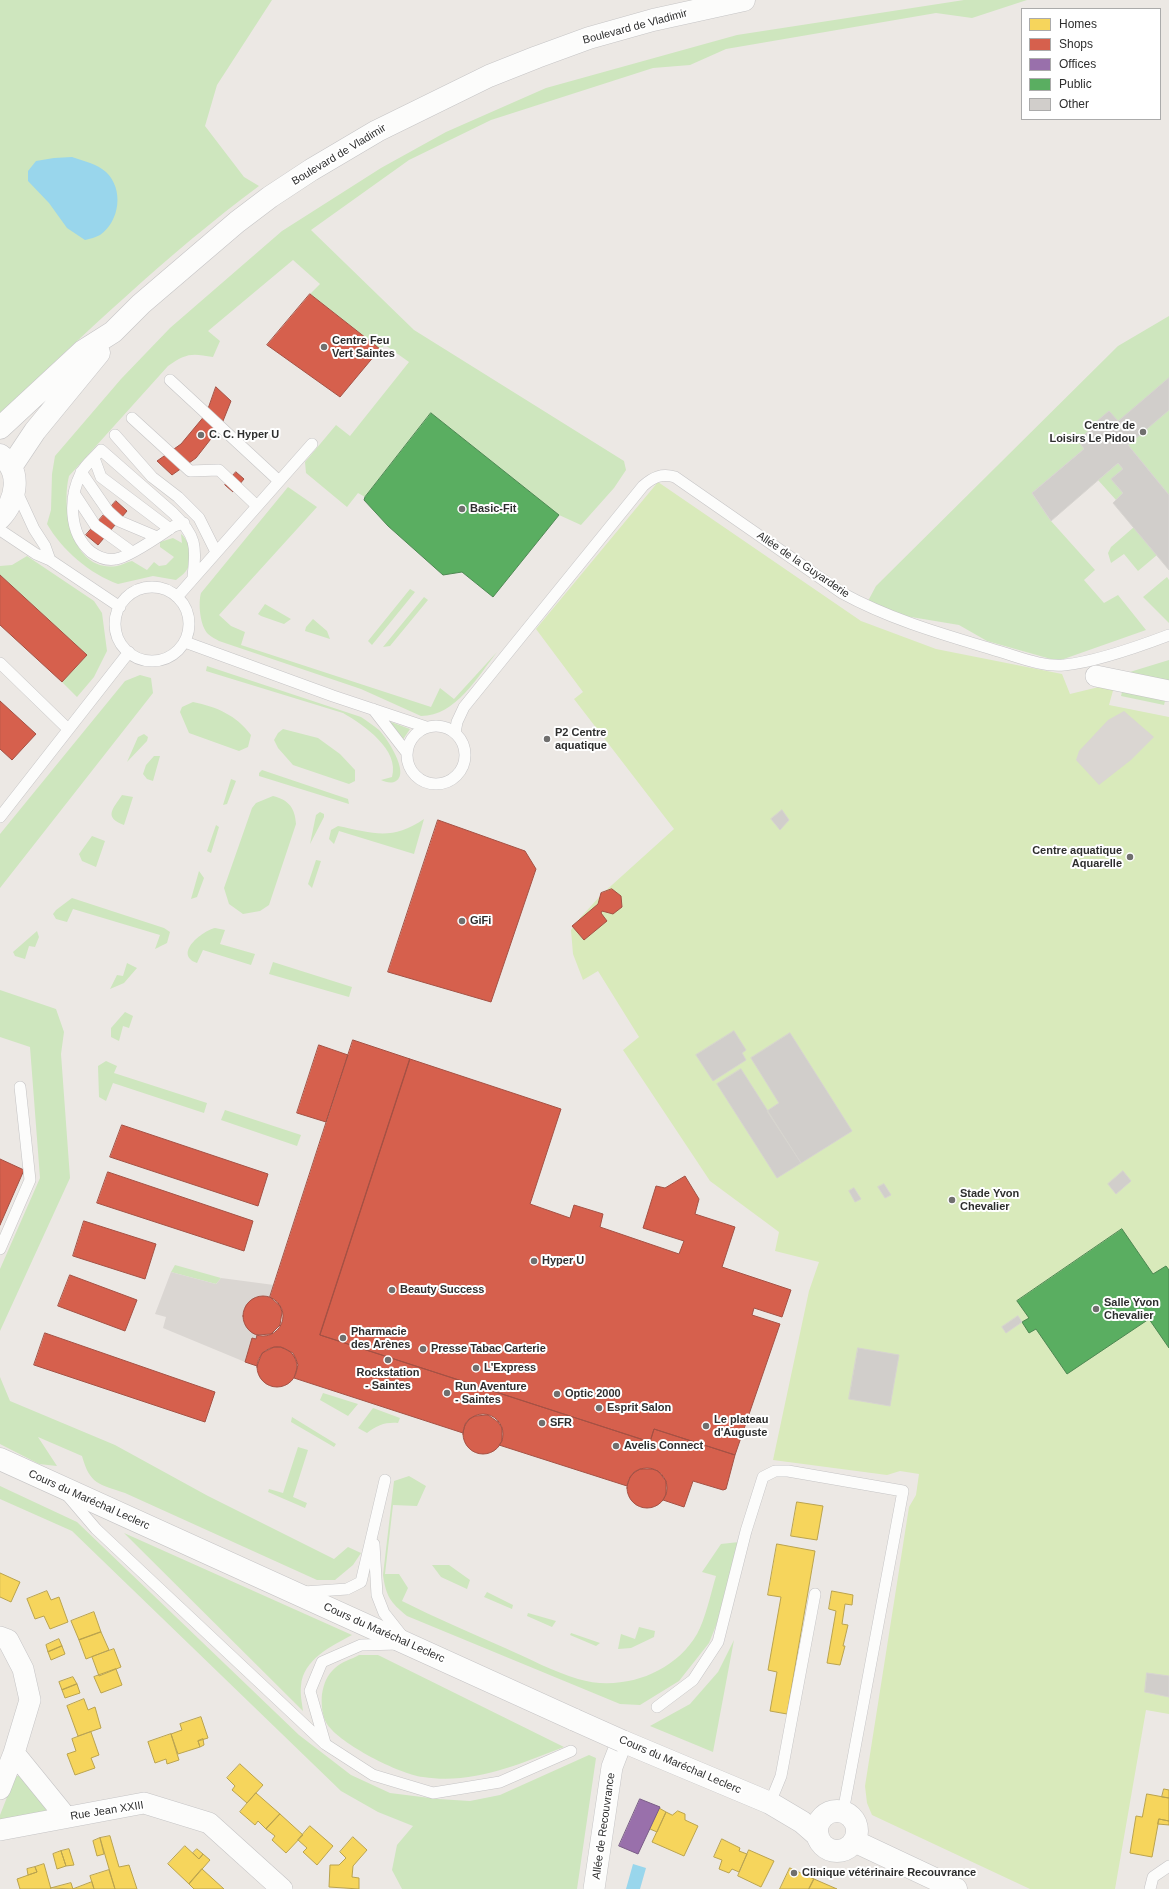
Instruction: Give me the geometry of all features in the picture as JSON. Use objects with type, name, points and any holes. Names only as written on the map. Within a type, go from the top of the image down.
[{"type":"main road","name":"Boulevard de Vladimir","points":[[0,428],[83,351],[113,332],[175,275],[270,197],[311,170],[378,131],[482,79],[589,38],[653,20],[744,0]]},
{"type":"main road","points":[[0,518],[13,500],[15,490],[14,478],[5,461],[35,431],[93,360],[113,332]]},
{"type":"main road","name":"Cours du Maréchal Leclerc","points":[[0,1459],[622,1741],[770,1803],[802,1822],[818,1836]]},
{"type":"main road","name":"Cours du Maréchal Leclerc","points":[[770,1803],[836,1812]]},
{"type":"main road","points":[[836,1812],[849,1814],[856,1824],[857,1829],[854,1840],[844,1849],[838,1851],[825,1847],[818,1836],[819,1823],[836,1812]]},
{"type":"main road","points":[[854,1840],[956,1889]]},
{"type":"street","points":[[1096,676],[1169,691]]},
{"type":"street","points":[[0,1636],[8,1640],[23,1669],[30,1700],[14,1753],[0,1789]]},
{"type":"street","name":"Allée de Recouvrance","points":[[594,1889],[612,1767],[622,1741]]},
{"type":"street","points":[[14,1753],[66,1817]]},
{"type":"street","name":"Rue Jean XXIII","points":[[0,1830],[144,1802],[209,1823],[282,1889]]},
{"type":"lane","points":[[170,380],[279,481]]},
{"type":"lane","points":[[132,418],[190,471],[219,470],[257,506]]},
{"type":"lane","points":[[116,435],[152,477],[178,497],[199,518],[216,552]]},
{"type":"lane","points":[[177,597],[312,444]]},
{"type":"lane","points":[[98,454],[184,523],[196,545],[193,578]]},
{"type":"lane","points":[[98,454],[81,472],[74,493],[73,519],[77,534],[87,548],[98,558],[116,559],[132,552],[170,529],[184,523]]},
{"type":"lane","points":[[98,454],[101,477],[170,529]]},
{"type":"lane","points":[[81,472],[108,511],[119,521],[157,537]]},
{"type":"lane","name":"Allée de la Guyarderie","points":[[464,707],[643,486],[656,476],[662,475],[675,478],[842,593],[866,607],[904,622],[1033,661],[1063,665],[1082,662],[1169,635]]},
{"type":"lane","points":[[15,490],[34,529],[45,546],[50,560]]},
{"type":"lane","points":[[74,493],[95,525],[132,552]]},
{"type":"lane","points":[[0,530],[36,554],[50,560],[120,607]]},
{"type":"lane","points":[[155,587],[167,590],[177,597],[185,606],[189,618],[189,630],[185,642],[177,651],[167,658],[155,661],[143,660],[123,647],[117,636],[115,624],[120,607],[132,594],[142,589],[155,587]]},
{"type":"lane","points":[[185,642],[426,728],[441,726],[464,707]]},
{"type":"lane","points":[[0,817],[129,652]]},
{"type":"lane","points":[[0,663],[68,729]]},
{"type":"lane","points":[[455,733],[464,707]]},
{"type":"lane","points":[[373,709],[407,753]]},
{"type":"lane","points":[[426,728],[413,738],[408,745],[407,753],[411,770],[424,782],[441,784],[450,781],[457,776],[465,759],[463,745],[455,733],[441,726]]},
{"type":"lane","points":[[0,1249],[30,1180],[20,1087]]},
{"type":"lane","points":[[657,1706],[693,1680],[718,1642],[746,1531],[763,1477],[775,1471],[788,1471],[904,1491],[836,1812]]},
{"type":"lane","points":[[296,1593],[347,1589],[361,1582],[385,1480]]},
{"type":"lane","points":[[60,1486],[96,1529],[325,1744],[373,1775],[433,1794],[500,1782],[571,1751]]},
{"type":"lane","points":[[373,1534],[377,1595],[384,1613],[408,1644]]},
{"type":"lane","points":[[770,1803],[781,1776],[816,1594]]},
{"type":"lane","points":[[325,1744],[310,1691],[322,1662],[361,1645],[408,1644]]},
{"type":"lane","points":[[1150,1889],[1153,1877],[1169,1866]]},
{"type":"green space","points":[[0,0],[272,0],[217,85],[205,126],[244,177],[259,186],[225,212],[158,268],[94,325],[0,413]]},
{"type":"green space","points":[[964,0],[1027,0],[972,18],[936,13],[726,49],[690,65],[653,68],[491,120],[409,160],[311,230],[414,330],[624,461],[626,470],[614,488],[581,525],[559,515],[431,413],[365,497],[358,493],[347,507],[306,473],[305,462],[336,425],[350,436],[409,362],[385,345],[380,349],[310,294],[320,284],[293,260],[208,331],[220,341],[213,357],[189,355],[168,366],[69,476],[67,505],[69,520],[73,536],[80,549],[89,559],[102,565],[117,566],[132,561],[147,570],[154,562],[159,566],[166,565],[174,557],[160,547],[160,542],[173,538],[182,543],[181,534],[187,542],[191,557],[185,572],[176,580],[153,576],[118,584],[97,574],[78,560],[60,543],[47,524],[51,510],[52,474],[55,456],[121,379],[170,328],[282,231],[381,168],[446,132],[546,88],[737,35]]},
{"type":"green space","points":[[1169,316],[1169,495],[1128,445],[1090,427],[1091,429],[1078,440],[1084,449],[1032,493],[1051,521],[1095,570],[1084,580],[1104,603],[1118,595],[1146,630],[1058,661],[987,641],[959,625],[899,615],[868,601],[876,586],[1118,346]]},
{"type":"green space","points":[[1118,463],[1123,469],[1112,479],[1123,493],[1116,500],[1098,480]]},
{"type":"green space","name":"Stade Yvon Chevalier","points":[[658,482],[861,621],[936,649],[1062,674],[1070,694],[1107,685],[1114,687],[1109,705],[1169,717],[1169,1714],[1146,1710],[1115,1889],[1030,1889],[872,1815],[867,1803],[865,1786],[909,1507],[916,1495],[919,1474],[900,1471],[887,1475],[773,1460],[809,1291],[819,1262],[775,1251],[779,1232],[710,1181],[623,1050],[639,1037],[598,971],[583,980],[573,954],[571,930],[580,918],[602,894],[674,829],[574,699],[583,692],[536,629]]},
{"type":"green space","points":[[288,487],[317,507],[219,615],[231,626],[245,632],[241,645],[431,707],[440,688],[454,699],[497,652],[474,683],[455,702],[434,714],[421,716],[361,689],[219,641],[208,634],[201,620],[201,593]]},
{"type":"green space","points":[[1134,527],[1157,555],[1138,571],[1124,554],[1111,563],[1108,553],[1111,547]]},
{"type":"green space","points":[[27,556],[94,601],[102,613],[107,651],[94,677],[77,697],[62,682],[87,655],[0,575],[0,566],[12,565]]},
{"type":"green space","points":[[1167,577],[1169,580],[1169,623],[1143,597]]},
{"type":"green space","points":[[410,589],[415,592],[372,645],[368,641]]},
{"type":"green space","points":[[424,597],[428,600],[390,646],[383,647]]},
{"type":"green space","points":[[265,604],[291,619],[284,624],[261,616],[258,614]]},
{"type":"green space","points":[[313,619],[327,631],[330,639],[305,631],[306,627]]},
{"type":"green space","points":[[1169,660],[1169,685],[1120,675]]},
{"type":"green space","points":[[207,666],[361,717],[379,730],[387,740],[399,763],[400,777],[396,781],[392,782],[381,780],[392,777],[393,767],[391,757],[386,748],[370,731],[343,713],[206,671]]},
{"type":"green space","points":[[140,675],[151,678],[153,693],[0,888],[0,834],[125,681]]},
{"type":"green space","points":[[1123,688],[1166,697],[1164,705],[1121,696]]},
{"type":"green space","points":[[193,702],[218,709],[239,722],[251,735],[248,747],[239,751],[189,733],[180,712],[182,707]]},
{"type":"green space","points":[[388,721],[410,729],[402,741]]},
{"type":"green space","points":[[283,729],[318,738],[340,754],[355,770],[355,781],[349,784],[293,765],[278,748],[274,740],[278,733]]},
{"type":"green space","points":[[144,734],[148,737],[147,741],[127,762],[138,737]]},
{"type":"green space","points":[[154,756],[160,756],[153,781],[147,779],[143,774],[146,765]]},
{"type":"green space","points":[[262,770],[348,799],[349,804],[259,776],[259,773]]},
{"type":"green space","points":[[231,779],[236,781],[227,804],[223,805]]},
{"type":"green space","points":[[122,795],[133,797],[124,825],[112,816],[113,809]]},
{"type":"green space","points":[[273,796],[287,802],[293,809],[296,824],[269,905],[260,911],[243,914],[229,904],[224,888],[252,808],[256,803]]},
{"type":"green space","points":[[320,812],[324,814],[324,817],[310,844],[316,815]]},
{"type":"green space","points":[[424,819],[414,854],[339,831],[334,844],[329,839],[331,830],[338,826],[372,833],[392,833],[413,826]]},
{"type":"green space","points":[[216,825],[219,827],[211,853],[207,851]]},
{"type":"green space","points":[[92,836],[105,841],[96,867],[82,861],[79,854]]},
{"type":"green space","points":[[316,860],[321,861],[312,888],[308,884]]},
{"type":"green space","points":[[199,871],[204,878],[197,897],[191,899]]},
{"type":"green space","points":[[72,898],[164,928],[170,932],[167,943],[155,949],[160,935],[73,909],[67,922],[56,919],[53,914],[56,910]]},
{"type":"green space","points":[[215,928],[225,930],[220,944],[255,954],[251,965],[203,950],[197,963],[190,959],[188,954],[192,943],[203,933]]},
{"type":"green space","points":[[37,931],[39,937],[35,947],[29,946],[25,959],[15,956],[13,952]]},
{"type":"green space","points":[[273,962],[352,987],[349,997],[269,974]]},
{"type":"green space","points":[[127,963],[137,968],[124,983],[110,989],[117,975],[123,976]]},
{"type":"green space","points":[[0,990],[56,1009],[64,1032],[61,1054],[70,1178],[0,1331],[0,1269],[40,1178],[30,1047],[0,1037]]},
{"type":"green space","points":[[125,1012],[133,1016],[129,1028],[123,1026],[119,1041],[111,1037],[111,1028]]},
{"type":"green space","points":[[106,1061],[117,1066],[114,1073],[207,1103],[204,1113],[113,1083],[106,1101],[99,1097],[98,1066]]},
{"type":"green space","points":[[225,1110],[301,1135],[297,1146],[221,1120]]},
{"type":"green space","points":[[175,1265],[221,1278],[216,1284],[171,1272]]},
{"type":"green space","points":[[0,1377],[10,1401],[115,1445],[208,1496],[334,1559],[348,1547],[361,1553],[353,1565],[335,1580],[317,1580],[125,1493],[102,1485],[88,1473],[82,1456],[38,1437],[57,1466],[39,1464],[0,1444]]},
{"type":"green space","points":[[323,1393],[358,1404],[348,1416],[320,1400]]},
{"type":"green space","points":[[373,1408],[400,1418],[398,1423],[382,1425],[367,1433],[358,1428]]},
{"type":"green space","points":[[292,1417],[336,1444],[334,1447],[291,1422]]},
{"type":"green space","points":[[298,1447],[308,1450],[293,1497],[307,1503],[305,1508],[268,1492],[269,1489],[283,1493]]},
{"type":"green space","points":[[409,1476],[426,1486],[417,1506],[393,1505],[385,1574],[399,1574],[408,1588],[402,1601],[550,1669],[569,1676],[595,1682],[612,1683],[628,1681],[661,1669],[675,1660],[687,1648],[697,1634],[703,1621],[716,1576],[702,1572],[721,1544],[739,1542],[717,1623],[709,1643],[679,1681],[640,1705],[620,1704],[407,1616],[396,1607],[387,1594],[383,1575],[394,1481]]},
{"type":"green space","points":[[0,1486],[77,1522],[299,1735],[351,1775],[390,1793],[470,1801],[500,1795],[589,1755],[596,1758],[577,1889],[402,1889],[392,1870],[397,1845],[413,1826],[378,1812],[341,1791],[72,1531],[0,1499]]},
{"type":"green space","points":[[124,1533],[352,1635],[320,1654],[307,1668],[301,1686],[303,1711]]},
{"type":"green space","points":[[432,1565],[449,1565],[470,1580],[467,1589],[441,1577]]},
{"type":"green space","points":[[487,1592],[513,1605],[512,1609],[484,1597]]},
{"type":"green space","points":[[528,1613],[556,1621],[552,1627],[527,1616]]},
{"type":"green space","points":[[639,1627],[655,1631],[654,1637],[631,1648],[618,1649],[621,1634],[635,1639]]},
{"type":"green space","points":[[571,1633],[600,1643],[596,1646],[570,1635]]},
{"type":"green space","points":[[734,1640],[713,1752],[650,1726],[690,1704],[718,1672]]},
{"type":"green space","points":[[359,1655],[378,1655],[564,1747],[513,1766],[478,1776],[460,1778],[442,1779],[423,1777],[413,1775],[386,1764],[357,1749],[334,1732],[325,1721],[323,1713],[322,1694],[328,1676],[337,1666]]},
{"type":"green space","points":[[20,1775],[51,1810],[0,1824],[0,1815],[15,1777]]},
{"type":"shaded area","points":[[1124,711],[1154,737],[1131,760],[1099,785],[1076,760],[1079,751],[1108,720]]},
{"type":"shaded area","points":[[171,1272],[216,1284],[221,1278],[274,1285],[270,1297],[257,1297],[247,1304],[244,1310],[244,1322],[247,1328],[257,1335],[256,1339],[252,1338],[245,1362],[163,1328],[166,1317],[155,1314]]},
{"type":"water","points":[[72,157],[86,161],[106,172],[112,179],[117,196],[115,213],[112,222],[107,229],[100,235],[85,240],[67,228],[49,203],[28,181],[28,171],[36,161]]},
{"type":"water","points":[[633,1864],[646,1868],[640,1889],[626,1889]]},
{"type":"building: Homes","points":[[797,1502],[823,1506],[817,1540],[791,1536]]},
{"type":"building: Homes","points":[[777,1544],[815,1551],[787,1714],[770,1711],[777,1672],[768,1670],[781,1597],[768,1595]]},
{"type":"building: Homes","points":[[0,1573],[20,1582],[11,1602],[0,1597]]},
{"type":"building: Homes","points":[[47,1591],[51,1600],[59,1597],[68,1622],[50,1629],[44,1616],[35,1619],[27,1599]]},
{"type":"building: Homes","points":[[832,1591],[853,1595],[852,1605],[845,1604],[842,1624],[848,1625],[840,1665],[827,1663],[836,1611],[829,1609]]},
{"type":"building: Homes","points":[[94,1612],[101,1632],[79,1640],[71,1621]]},
{"type":"building: Homes","points":[[101,1632],[109,1650],[86,1659],[79,1640]]},
{"type":"building: Homes","points":[[59,1639],[62,1646],[48,1652],[46,1645]]},
{"type":"building: Homes","points":[[62,1646],[65,1654],[51,1660],[48,1652]]},
{"type":"building: Homes","points":[[114,1649],[121,1667],[99,1676],[92,1657]]},
{"type":"building: Homes","points":[[116,1669],[122,1685],[101,1693],[94,1677]]},
{"type":"building: Homes","points":[[73,1677],[77,1684],[62,1690],[59,1682]]},
{"type":"building: Homes","points":[[77,1684],[80,1693],[65,1698],[62,1690]]},
{"type":"building: Homes","points":[[84,1699],[88,1710],[95,1707],[101,1728],[78,1736],[67,1706]]},
{"type":"building: Homes","points":[[201,1717],[208,1738],[198,1741],[200,1747],[178,1754],[171,1734],[182,1730],[180,1724]]},
{"type":"building: Homes","points":[[91,1732],[99,1755],[91,1758],[95,1768],[75,1775],[67,1754],[76,1751],[72,1739]]},
{"type":"building: Homes","points":[[171,1734],[179,1760],[167,1764],[166,1759],[155,1763],[148,1742]]},
{"type":"building: Homes","points":[[203,1739],[204,1745],[200,1747],[198,1741]]},
{"type":"building: Homes","points":[[240,1764],[263,1785],[247,1803],[232,1790],[235,1786],[227,1778]]},
{"type":"building: Homes","points":[[1164,1789],[1169,1790],[1169,1798],[1162,1797]]},
{"type":"building: Homes","points":[[256,1793],[280,1814],[266,1829],[258,1821],[255,1825],[240,1812]]},
{"type":"building: Homes","points":[[1147,1794],[1169,1798],[1169,1821],[1159,1819],[1152,1857],[1130,1853],[1136,1816],[1142,1817]]},
{"type":"building: Homes","points":[[659,1808],[666,1812],[657,1832],[650,1829]]},
{"type":"building: Homes","points":[[678,1811],[685,1814],[685,1820],[698,1826],[684,1856],[652,1842],[666,1812],[672,1815]]},
{"type":"building: Homes","points":[[280,1814],[303,1835],[286,1853],[272,1840],[275,1836],[266,1829]]},
{"type":"building: Homes","points":[[1159,1819],[1169,1821],[1169,1825],[1158,1824]]},
{"type":"building: Homes","points":[[310,1826],[333,1846],[317,1865],[303,1852],[307,1848],[298,1840]]},
{"type":"building: Homes","points":[[110,1836],[119,1867],[129,1865],[137,1889],[115,1889],[100,1838]]},
{"type":"building: Homes","points":[[353,1837],[367,1850],[353,1866],[352,1877],[359,1878],[359,1889],[329,1887],[330,1865],[339,1865],[346,1858],[340,1852]]},
{"type":"building: Homes","points":[[100,1838],[104,1854],[97,1856],[93,1841]]},
{"type":"building: Homes","points":[[722,1839],[740,1848],[739,1851],[747,1854],[739,1872],[732,1869],[729,1873],[719,1869],[722,1860],[714,1857]]},
{"type":"building: Homes","points":[[185,1846],[199,1859],[203,1854],[210,1860],[189,1884],[168,1864]]},
{"type":"building: Homes","points":[[69,1849],[74,1865],[66,1866],[61,1851]]},
{"type":"building: Homes","points":[[197,1849],[203,1854],[199,1859],[193,1853]]},
{"type":"building: Homes","points":[[749,1850],[774,1861],[761,1887],[738,1876]]},
{"type":"building: Homes","points":[[61,1851],[66,1866],[57,1869],[53,1854]]},
{"type":"building: Homes","points":[[44,1864],[51,1889],[20,1889],[17,1879],[37,1872],[35,1867]]},
{"type":"building: Homes","points":[[35,1867],[37,1872],[28,1875],[27,1869]]},
{"type":"building: Homes","name":"Clinique vétérinaire Recouvrance","points":[[790,1868],[814,1879],[809,1889],[780,1889]]},
{"type":"building: Homes","points":[[202,1869],[224,1889],[194,1889],[189,1884]]},
{"type":"building: Homes","points":[[109,1870],[115,1889],[94,1889],[90,1876]]},
{"type":"building: Homes","points":[[814,1879],[837,1889],[809,1889]]},
{"type":"building: Homes","points":[[92,1882],[94,1889],[73,1889]]},
{"type":"building: Homes","points":[[71,1883],[73,1889],[51,1888]]},
{"type":"building: Shops","name":"Centre Feu Vert Saintes","points":[[310,294],[380,349],[340,397],[267,345]]},
{"type":"building: Shops","name":"C. C. Hyper U","points":[[216,387],[231,401],[221,426],[196,458],[172,475],[157,461],[181,444],[206,414]]},
{"type":"building: Shops","points":[[236,472],[244,479],[233,492],[225,485]]},
{"type":"building: Shops","points":[[116,501],[127,511],[98,545],[86,535]]},
{"type":"building: Shops","points":[[0,575],[87,655],[62,682],[0,625]]},
{"type":"building: Shops","points":[[0,701],[36,734],[12,760],[0,749]]},
{"type":"building: Shops","name":"GiFi","points":[[438,820],[525,851],[536,869],[491,1002],[388,972]]},
{"type":"building: Shops","points":[[612,889],[621,896],[622,907],[613,914],[602,911],[601,913],[607,921],[584,940],[572,926],[598,904],[601,893]]},
{"type":"building: Shops","points":[[353,1040],[410,1059],[320,1335],[650,1442],[654,1429],[735,1455],[726,1489],[723,1490],[693,1481],[684,1507],[663,1500],[666,1494],[666,1481],[658,1471],[652,1469],[640,1469],[634,1472],[630,1477],[627,1486],[499,1445],[502,1441],[502,1428],[498,1422],[488,1415],[475,1416],[469,1419],[465,1424],[463,1433],[294,1378],[298,1365],[296,1359],[293,1353],[281,1347],[274,1347],[262,1353],[257,1366],[245,1362],[252,1338],[256,1339],[257,1335],[271,1334],[280,1325],[282,1312],[280,1306],[270,1297]]},
{"type":"building: Shops","points":[[319,1045],[348,1055],[326,1122],[297,1113]]},
{"type":"building: Shops","name":"Hyper U","points":[[410,1059],[561,1109],[530,1204],[570,1218],[574,1205],[603,1214],[600,1227],[679,1254],[684,1241],[643,1228],[656,1186],[665,1188],[685,1176],[699,1199],[695,1214],[735,1227],[722,1267],[791,1290],[782,1317],[754,1308],[752,1315],[780,1324],[735,1455],[654,1429],[650,1442],[320,1335]]},
{"type":"building: Shops","points":[[122,1125],[268,1174],[258,1206],[110,1157]]},
{"type":"building: Shops","points":[[0,1159],[24,1170],[0,1225]]},
{"type":"building: Shops","points":[[108,1172],[253,1221],[244,1251],[97,1203]]},
{"type":"building: Shops","points":[[84,1221],[156,1244],[145,1279],[73,1256]]},
{"type":"building: Shops","points":[[70,1275],[137,1300],[125,1331],[58,1306]]},
{"type":"building: Shops","points":[[263,1296],[271,1298],[277,1302],[281,1308],[283,1316],[281,1324],[277,1330],[271,1334],[263,1336],[255,1334],[249,1330],[245,1324],[243,1316],[245,1308],[249,1302],[255,1298]]},
{"type":"building: Shops","points":[[45,1333],[215,1392],[205,1422],[34,1365]]},
{"type":"building: Shops","points":[[281,1347],[288,1350],[294,1356],[297,1367],[296,1375],[288,1384],[281,1387],[273,1387],[266,1384],[258,1375],[257,1363],[260,1356],[269,1348]]},
{"type":"building: Shops","points":[[487,1414],[494,1417],[500,1423],[503,1434],[502,1442],[494,1451],[487,1454],[479,1454],[472,1451],[464,1442],[463,1430],[466,1423],[475,1415]]},
{"type":"building: Shops","points":[[651,1468],[658,1471],[664,1477],[667,1488],[666,1496],[658,1505],[651,1508],[643,1508],[636,1505],[628,1496],[627,1484],[630,1477],[639,1469]]},
{"type":"building: Offices","points":[[640,1799],[660,1807],[638,1854],[619,1846]]},
{"type":"building: Public","name":"Basic-Fit","points":[[431,413],[559,515],[493,597],[462,572],[443,575],[388,526],[364,500]]},
{"type":"building: Public","name":"Salle Yvon Chevalier","points":[[1122,1229],[1153,1274],[1166,1266],[1169,1270],[1169,1348],[1149,1319],[1067,1374],[1036,1329],[1029,1333],[1022,1322],[1029,1318],[1017,1301]]},
{"type":"building: Other","points":[[1169,378],[1169,410],[1128,445],[1169,495],[1169,570],[1113,503],[1123,493],[1111,479],[1123,469],[1118,463],[1051,521],[1032,493],[1084,449],[1078,440],[1091,429],[1090,427],[1109,411],[1118,421]]},
{"type":"building: Other","points":[[782,810],[789,820],[780,830],[771,819]]},
{"type":"building: Other","points":[[734,1031],[746,1050],[742,1053],[746,1060],[713,1081],[696,1055]]},
{"type":"building: Other","points":[[790,1033],[852,1131],[801,1163],[767,1111],[779,1103],[751,1058]]},
{"type":"building: Other","points":[[741,1069],[801,1163],[777,1178],[717,1084]]},
{"type":"building: Other","points":[[1123,1171],[1131,1181],[1116,1194],[1108,1184]]},
{"type":"building: Other","points":[[884,1184],[891,1195],[885,1198],[878,1187]]},
{"type":"building: Other","points":[[854,1188],[861,1199],[855,1202],[849,1191]]},
{"type":"building: Other","points":[[1018,1316],[1022,1322],[1006,1333],[1002,1327]]},
{"type":"building: Other","points":[[858,1348],[899,1355],[890,1406],[849,1399]]},
{"type":"building: Other","points":[[1147,1673],[1169,1676],[1169,1697],[1145,1692]]},
{"type":"place","name":"Centre Feu Vert Saintes","points":[[324,347]]},
{"type":"place","name":"Centre de Loisirs Le Pidou","points":[[1143,432]]},
{"type":"place","name":"C. C. Hyper U","points":[[201,435]]},
{"type":"place","name":"Basic-Fit","points":[[462,509]]},
{"type":"place","name":"P2 Centre aquatique","points":[[547,739]]},
{"type":"place","name":"Centre aquatique Aquarelle","points":[[1130,857]]},
{"type":"place","name":"GiFi","points":[[462,921]]},
{"type":"place","name":"Stade Yvon Chevalier","points":[[952,1200]]},
{"type":"place","name":"Hyper U","points":[[534,1261]]},
{"type":"place","name":"Beauty Success","points":[[392,1290]]},
{"type":"place","name":"Salle Yvon Chevalier","points":[[1096,1309]]},
{"type":"place","name":"Pharmacie des Arènes","points":[[343,1338]]},
{"type":"place","name":"Presse Tabac Carterie","points":[[423,1349]]},
{"type":"place","name":"Rockstation - Saintes","points":[[388,1360]]},
{"type":"place","name":"L'Express","points":[[476,1368]]},
{"type":"place","name":"Run Aventure - Saintes","points":[[447,1393]]},
{"type":"place","name":"Optic 2000","points":[[557,1394]]},
{"type":"place","name":"Esprit Salon","points":[[599,1408]]},
{"type":"place","name":"SFR","points":[[542,1423]]},
{"type":"place","name":"Le plateau d'Auguste","points":[[706,1426]]},
{"type":"place","name":"Avelis Connect","points":[[616,1446]]},
{"type":"place","name":"Clinique vétérinaire Recouvrance","points":[[794,1873]]}]
